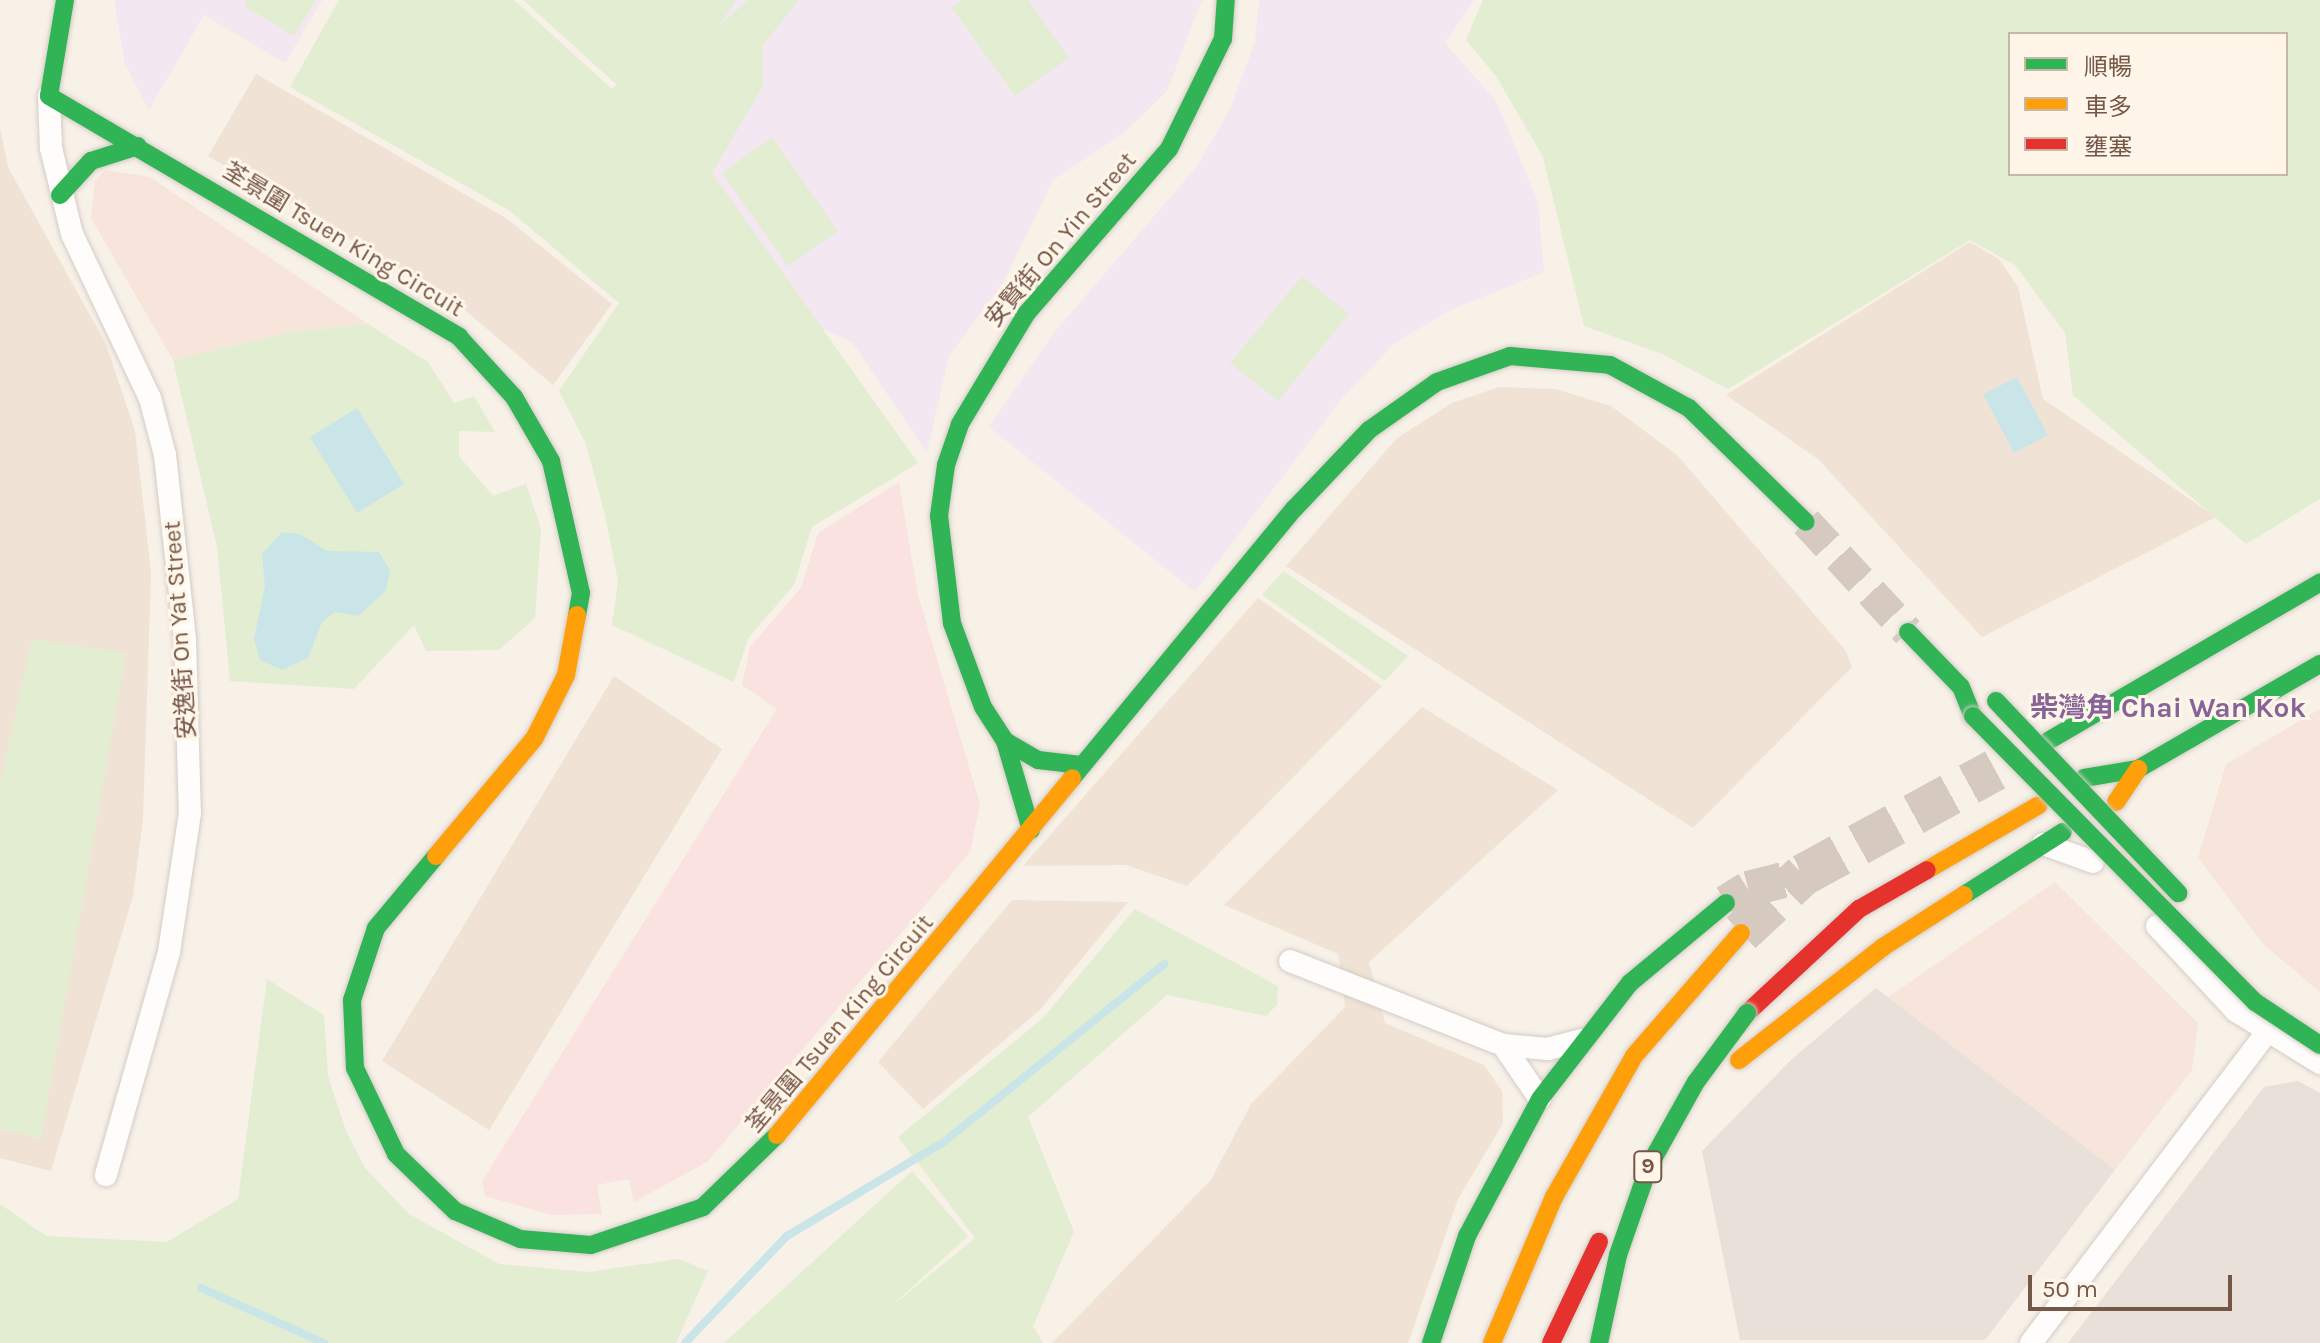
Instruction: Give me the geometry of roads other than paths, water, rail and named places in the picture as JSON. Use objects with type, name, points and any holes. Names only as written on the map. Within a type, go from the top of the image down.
[{"type":"main road","points":[[49,96],[65,0]]},
{"type":"main road","name":"安賢街 On Yin Street","points":[[1005,741],[983,707],[952,623],[939,516],[946,465],[960,424],[1026,314],[1169,149],[1223,39],[1226,0]]},
{"type":"main road","name":"荃景圍 Tsuen King Circuit","points":[[49,96],[459,337],[534,426],[571,527],[581,593],[577,637],[558,695],[534,739],[376,928],[352,1000],[355,1068],[364,1097],[396,1154],[455,1211],[520,1239],[591,1245],[667,1225],[703,1207],[810,1105],[1081,765],[1347,451],[1412,397],[1487,361],[1583,358],[1664,390],[1716,430],[1806,522]]},
{"type":"main road","points":[[60,195],[91,161],[138,146]]},
{"type":"main road","points":[[2048,741],[2320,583]]},
{"type":"main road","points":[[1908,632],[1961,687],[1973,716],[2255,1002],[2320,1045]]},
{"type":"main road","points":[[2084,778],[2138,769],[2320,664]]},
{"type":"main road","points":[[1961,687],[1996,701],[2268,987],[2320,1023]]},
{"type":"main road","points":[[1005,741],[1038,760],[1081,765]]},
{"type":"main road","points":[[1005,741],[1031,830]]},
{"type":"main road","points":[[2116,802],[2138,769]]},
{"type":"main road","name":"9","points":[[1599,1343],[1649,1166],[1738,1025],[1859,909],[2039,805]]},
{"type":"main road","points":[[1739,1060],[1883,947],[2063,832]]},
{"type":"main road","points":[[1431,1343],[1467,1236],[1540,1099],[1582,1040],[1630,983],[1726,903]]},
{"type":"main road","points":[[1492,1343],[1554,1197],[1634,1056],[1741,933]]},
{"type":"main road","points":[[1551,1343],[1599,1242]]},
{"type":"street","name":"安逸街 On Yat Street","points":[[49,96],[60,195],[150,398],[165,455],[185,639],[190,813],[169,952],[106,1175]]},
{"type":"street","points":[[2043,844],[2093,862]]},
{"type":"street","points":[[2157,926],[2266,1033],[2320,1063]]},
{"type":"street","points":[[1290,961],[1503,1045],[1548,1049],[1582,1040]]},
{"type":"street","points":[[2031,1343],[2266,1033]]},
{"type":"street","points":[[1503,1045],[1540,1099]]},
{"type":"water","points":[[2017,377],[2048,435],[2014,453],[1983,394]]},
{"type":"water","points":[[357,408],[404,484],[357,513],[310,437]]},
{"type":"water","points":[[282,532],[300,534],[327,551],[379,552],[390,570],[386,591],[358,616],[335,612],[322,622],[308,658],[282,670],[260,660],[254,639],[265,586],[262,554]]},
{"type":"waterway","points":[[685,1343],[787,1236],[945,1141],[1164,964]]},
{"type":"waterway","points":[[201,1288],[324,1343]]},
{"type":"tunnel","points":[[1806,522],[1908,632]]},
{"type":"tunnel","points":[[1741,933],[1803,875],[1995,770]]},
{"type":"tunnel","points":[[1726,903],[1748,889],[1803,875]]},
{"type":"district","name":"柴灣角 Chai Wan Kok","points":[[2168,708]]}]
